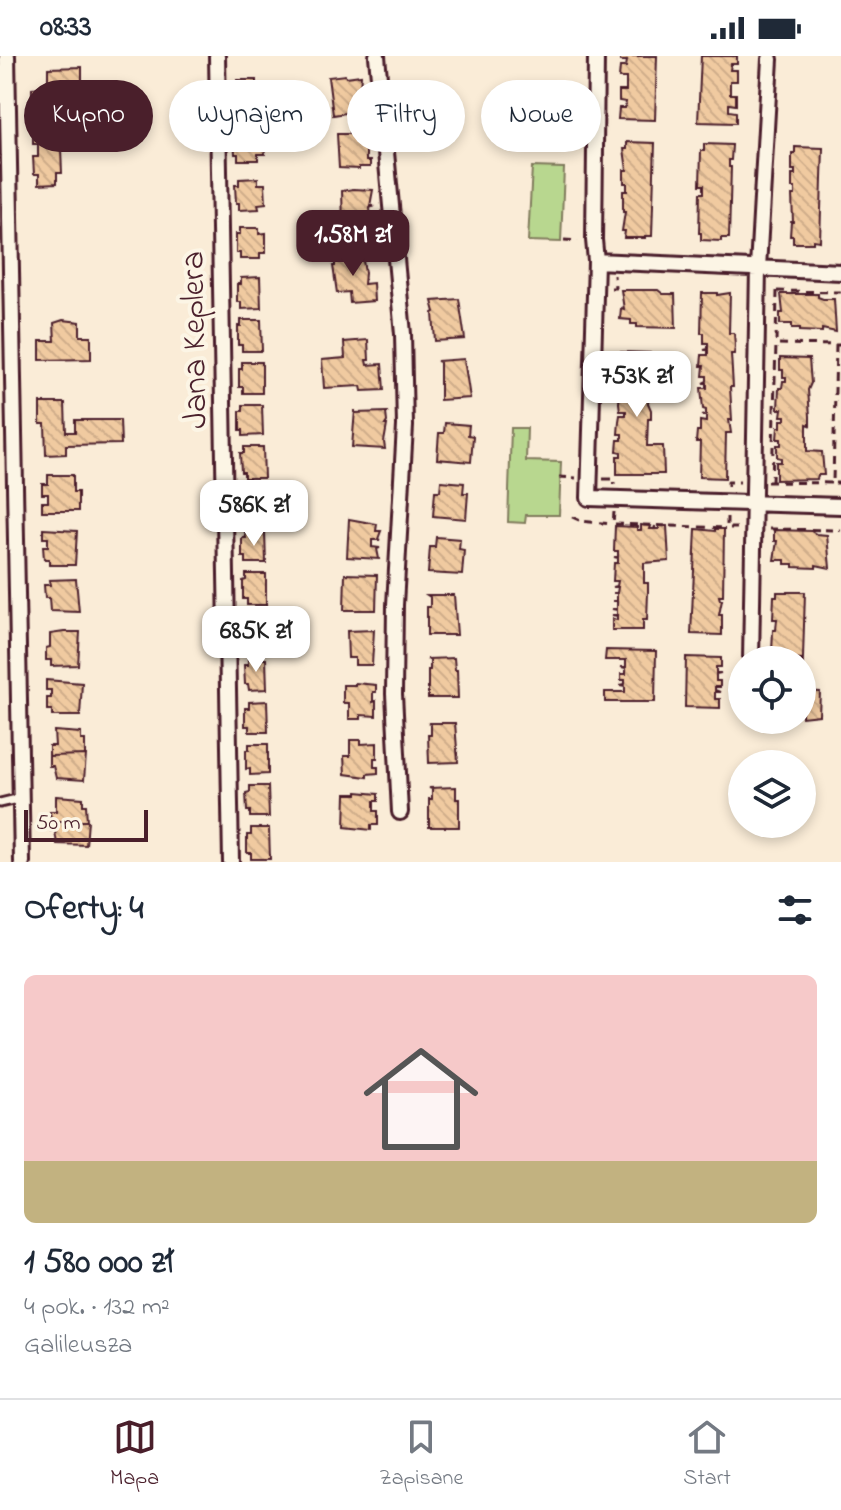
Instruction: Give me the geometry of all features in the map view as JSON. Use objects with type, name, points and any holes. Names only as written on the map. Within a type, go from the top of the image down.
[{"type":"street","points":[[7,56],[22,862]]},
{"type":"street","name":"Jana Keplera","points":[[217,56],[231,862]]},
{"type":"street","points":[[377,56],[404,365],[405,426],[395,605],[394,694],[400,812]]},
{"type":"street","points":[[596,56],[596,261],[589,498],[841,506]]},
{"type":"street","points":[[751,646],[758,268],[770,59]]},
{"type":"street","points":[[596,261],[841,272]]},
{"type":"lane","points":[[0,803],[21,798]]},
{"type":"path","points":[[758,291],[841,292]]},
{"type":"path","points":[[772,482],[777,291]]},
{"type":"path","points":[[776,344],[839,345],[833,483],[841,483]]},
{"type":"path","points":[[572,517],[581,521],[613,524]]},
{"type":"path","points":[[754,528],[841,530]]},
{"type":"green space","points":[[532,167],[564,168],[561,242],[528,241]]},
{"type":"green space","points":[[511,428],[527,428],[526,461],[561,462],[559,515],[526,515],[525,523],[508,522]]},
{"type":"building","points":[[620,56],[657,56],[655,120],[618,119],[619,108],[625,108],[626,102],[619,101],[619,91],[626,91],[626,78],[619,78],[620,67],[626,67],[627,61],[620,61]]},
{"type":"building","points":[[701,56],[737,56],[737,64],[731,64],[730,70],[737,70],[737,81],[730,81],[730,94],[736,94],[736,105],[729,104],[729,111],[736,112],[736,123],[698,122]]},
{"type":"building","points":[[82,67],[82,80],[48,80],[48,68]]},
{"type":"building","points":[[361,75],[361,80],[347,80],[347,113],[333,115],[331,80],[328,77]]},
{"type":"building","points":[[337,134],[347,134],[347,152],[366,152],[370,167],[339,168]]},
{"type":"building","points":[[627,142],[655,143],[652,236],[645,238],[624,238],[625,231],[622,231],[625,212],[623,191],[627,191],[627,183],[624,183],[624,170],[627,170],[624,149],[627,149]]},
{"type":"building","points":[[704,144],[732,145],[729,160],[729,238],[721,238],[721,241],[701,240],[699,233],[700,193],[704,193],[704,185],[700,185]]},
{"type":"building","points":[[795,147],[823,148],[820,241],[813,240],[813,243],[793,243],[793,236],[790,236],[792,195],[795,195],[795,188],[792,188],[795,170],[792,170],[792,154],[795,154]]},
{"type":"building","points":[[38,152],[61,152],[62,173],[57,173],[57,183],[39,184],[39,174],[34,174],[33,157],[38,157]]},
{"type":"building","points":[[235,152],[265,154],[258,154],[258,160],[238,160],[238,154]]},
{"type":"building","points":[[258,178],[258,184],[265,184],[266,203],[258,204],[259,209],[239,210],[235,185],[239,185],[239,179]]},
{"type":"building","points":[[373,190],[370,206],[374,206],[370,208],[375,223],[343,224],[342,191]]},
{"type":"building","points":[[240,228],[259,228],[259,234],[266,233],[266,253],[260,253],[260,259],[240,259],[240,253],[236,253],[236,234],[240,234]]},
{"type":"building","points":[[362,254],[364,284],[373,283],[374,301],[350,303],[349,292],[337,293],[333,266],[335,256]]},
{"type":"building","points":[[260,277],[261,308],[241,309],[241,302],[237,302],[237,284],[241,284],[241,278]]},
{"type":"building","points":[[621,290],[658,290],[663,294],[675,294],[676,328],[637,327],[637,324],[631,324],[631,320],[620,319],[621,308],[624,309]]},
{"type":"building","points":[[702,293],[730,293],[729,333],[734,333],[735,346],[734,354],[731,354],[732,420],[729,420],[731,433],[726,433],[725,478],[699,477],[700,442],[696,442],[700,421],[706,422],[706,416],[702,416],[706,415],[706,410],[703,409],[701,388],[707,388],[707,383],[703,383],[707,381],[707,376],[703,376],[704,366],[701,366],[702,355],[708,355],[708,350],[704,350],[708,349],[708,343],[704,343],[704,333],[701,333]]},
{"type":"building","points":[[781,294],[818,294],[823,299],[834,299],[836,332],[822,329],[822,332],[800,331],[800,328],[792,328],[792,324],[780,324],[780,313],[783,313]]},
{"type":"building","points":[[459,299],[465,339],[435,341],[432,301]]},
{"type":"building","points":[[63,320],[80,322],[80,336],[91,336],[91,359],[40,360],[40,341],[55,341],[54,323]]},
{"type":"building","points":[[241,320],[261,320],[262,351],[242,351],[242,345],[238,345]]},
{"type":"building","points":[[368,340],[367,365],[382,364],[384,390],[362,391],[361,386],[324,388],[322,360],[345,358],[344,342]]},
{"type":"building","points":[[621,352],[650,353],[649,369],[652,369],[648,403],[651,419],[648,419],[647,446],[663,446],[664,474],[617,474],[617,456],[621,456],[621,452],[617,451],[618,440],[622,440],[622,434],[618,434],[619,421],[620,415],[626,415],[626,411],[620,411],[619,403],[621,375],[627,375],[628,371],[621,371]]},
{"type":"building","points":[[780,358],[809,359],[811,383],[808,390],[810,425],[807,424],[807,451],[822,452],[824,475],[818,475],[817,479],[776,480],[776,462],[781,462],[781,458],[777,457],[777,445],[781,445],[781,439],[777,439],[778,427],[781,427],[781,420],[785,420],[785,416],[781,416],[782,409],[778,409],[779,388],[786,381],[783,370],[780,370]]},
{"type":"building","points":[[464,359],[470,398],[440,400],[440,362],[437,361]]},
{"type":"building","points":[[242,362],[262,362],[262,393],[243,393],[243,387],[239,387]]},
{"type":"building","points":[[40,403],[65,403],[66,432],[75,432],[75,420],[120,420],[121,444],[66,445],[66,454],[46,455],[45,424],[40,424]]},
{"type":"building","points":[[243,405],[262,405],[263,435],[243,436],[240,411],[243,411]]},
{"type":"building","points":[[355,410],[355,413],[388,412],[385,449],[352,447]]},
{"type":"building","points":[[445,423],[469,425],[468,435],[473,436],[471,462],[437,459],[439,433],[444,433]]},
{"type":"building","points":[[244,447],[263,447],[264,478],[244,478],[240,453],[244,453]]},
{"type":"building","points":[[48,475],[73,475],[73,492],[78,492],[78,511],[42,511],[42,502],[48,502],[48,494],[42,494],[42,484],[48,484]]},
{"type":"building","points":[[441,481],[464,483],[463,493],[468,493],[466,519],[433,516],[435,491],[440,491]]},
{"type":"building","points":[[264,489],[265,520],[245,521],[245,514],[241,514],[241,496],[245,496],[245,490]]},
{"type":"building","points":[[349,519],[377,524],[376,531],[381,531],[380,540],[372,540],[372,547],[380,548],[377,549],[379,559],[347,557]]},
{"type":"building","points":[[641,525],[651,526],[650,529],[667,526],[669,561],[644,563],[644,583],[648,583],[648,592],[647,620],[643,620],[643,630],[612,630],[612,619],[617,620],[617,616],[612,615],[617,615],[617,610],[612,609],[617,609],[618,587],[613,587],[617,586],[618,581],[613,581],[614,563],[618,563],[618,558],[614,557],[618,557],[618,551],[614,551],[615,526],[641,530]]},
{"type":"building","points":[[43,529],[77,531],[75,565],[49,565],[49,559],[44,559],[43,546],[48,546],[48,538],[43,538]]},
{"type":"building","points":[[696,529],[724,529],[723,596],[719,596],[722,600],[719,615],[722,615],[722,635],[691,634]]},
{"type":"building","points":[[774,530],[811,531],[827,535],[830,568],[816,565],[816,568],[793,567],[793,564],[785,564],[785,560],[774,560],[777,541],[774,541]]},
{"type":"building","points":[[245,532],[265,532],[266,563],[246,563],[246,557],[242,557]]},
{"type":"building","points":[[436,537],[460,539],[459,549],[464,550],[462,575],[428,573],[430,547],[435,547]]},
{"type":"building","points":[[246,574],[266,574],[266,605],[247,605],[247,599],[243,599]]},
{"type":"building","points":[[345,574],[377,575],[376,610],[344,610]]},
{"type":"building","points":[[76,579],[79,612],[50,611],[44,585],[50,585],[49,580]]},
{"type":"building","points":[[777,592],[805,592],[803,646],[772,646],[777,619],[773,619],[774,596]]},
{"type":"building","points":[[427,595],[454,595],[457,635],[427,635],[430,597]]},
{"type":"building","points":[[247,617],[266,617],[266,647],[247,648],[243,623],[247,623]]},
{"type":"building","points":[[374,630],[372,665],[355,665],[355,658],[348,658],[347,631]]},
{"type":"building","points":[[80,632],[78,665],[51,666],[51,660],[46,660],[50,634]]},
{"type":"building","points":[[606,650],[656,651],[655,702],[605,702],[605,692],[625,692],[625,686],[620,685],[625,684],[621,674],[626,674],[626,668],[621,667],[626,667],[626,660],[605,660]]},
{"type":"building","points":[[686,657],[721,658],[721,667],[716,667],[716,673],[721,673],[716,674],[720,687],[715,687],[720,692],[715,692],[715,699],[720,699],[720,708],[685,707]]},
{"type":"building","points":[[454,658],[458,698],[428,698],[430,660],[427,659]]},
{"type":"building","points":[[248,659],[266,659],[267,689],[249,690],[248,684],[245,684],[244,665],[248,665]]},
{"type":"building","points":[[46,680],[82,683],[80,716],[52,716],[52,710],[47,710],[51,690],[46,690]]},
{"type":"building","points":[[343,685],[376,685],[373,702],[376,701],[376,716],[361,715],[361,719],[349,719],[349,703],[343,703]]},
{"type":"building","points":[[816,692],[820,692],[819,715],[816,715]]},
{"type":"building","points":[[267,701],[268,732],[249,732],[249,726],[245,726],[245,708],[249,708],[249,702]]},
{"type":"building","points":[[428,723],[455,723],[458,762],[429,763],[428,735],[431,735],[431,724]]},
{"type":"building","points":[[54,731],[81,733],[81,740],[85,740],[85,755],[49,756],[49,746],[55,746]]},
{"type":"building","points":[[350,740],[361,740],[361,744],[377,743],[374,767],[378,767],[378,773],[367,774],[367,777],[345,774],[344,756],[350,756]]},
{"type":"building","points":[[249,744],[268,744],[268,774],[250,775],[250,768],[246,769]]},
{"type":"building","points":[[86,755],[84,780],[56,778],[53,766],[49,766],[49,756]]},
{"type":"building","points":[[250,786],[268,786],[269,817],[250,817],[246,793],[250,792]]},
{"type":"building","points":[[456,787],[459,827],[429,827],[432,789],[429,788]]},
{"type":"building","points":[[346,794],[378,794],[374,811],[378,811],[378,825],[371,825],[371,830],[345,827]]},
{"type":"building","points":[[56,796],[83,798],[87,821],[51,821],[50,811],[56,811]]},
{"type":"building","points":[[51,821],[88,821],[86,845],[57,844],[55,831],[51,831]]},
{"type":"building","points":[[251,828],[269,828],[270,859],[251,859],[251,853],[247,853],[247,835],[251,835]]}]
